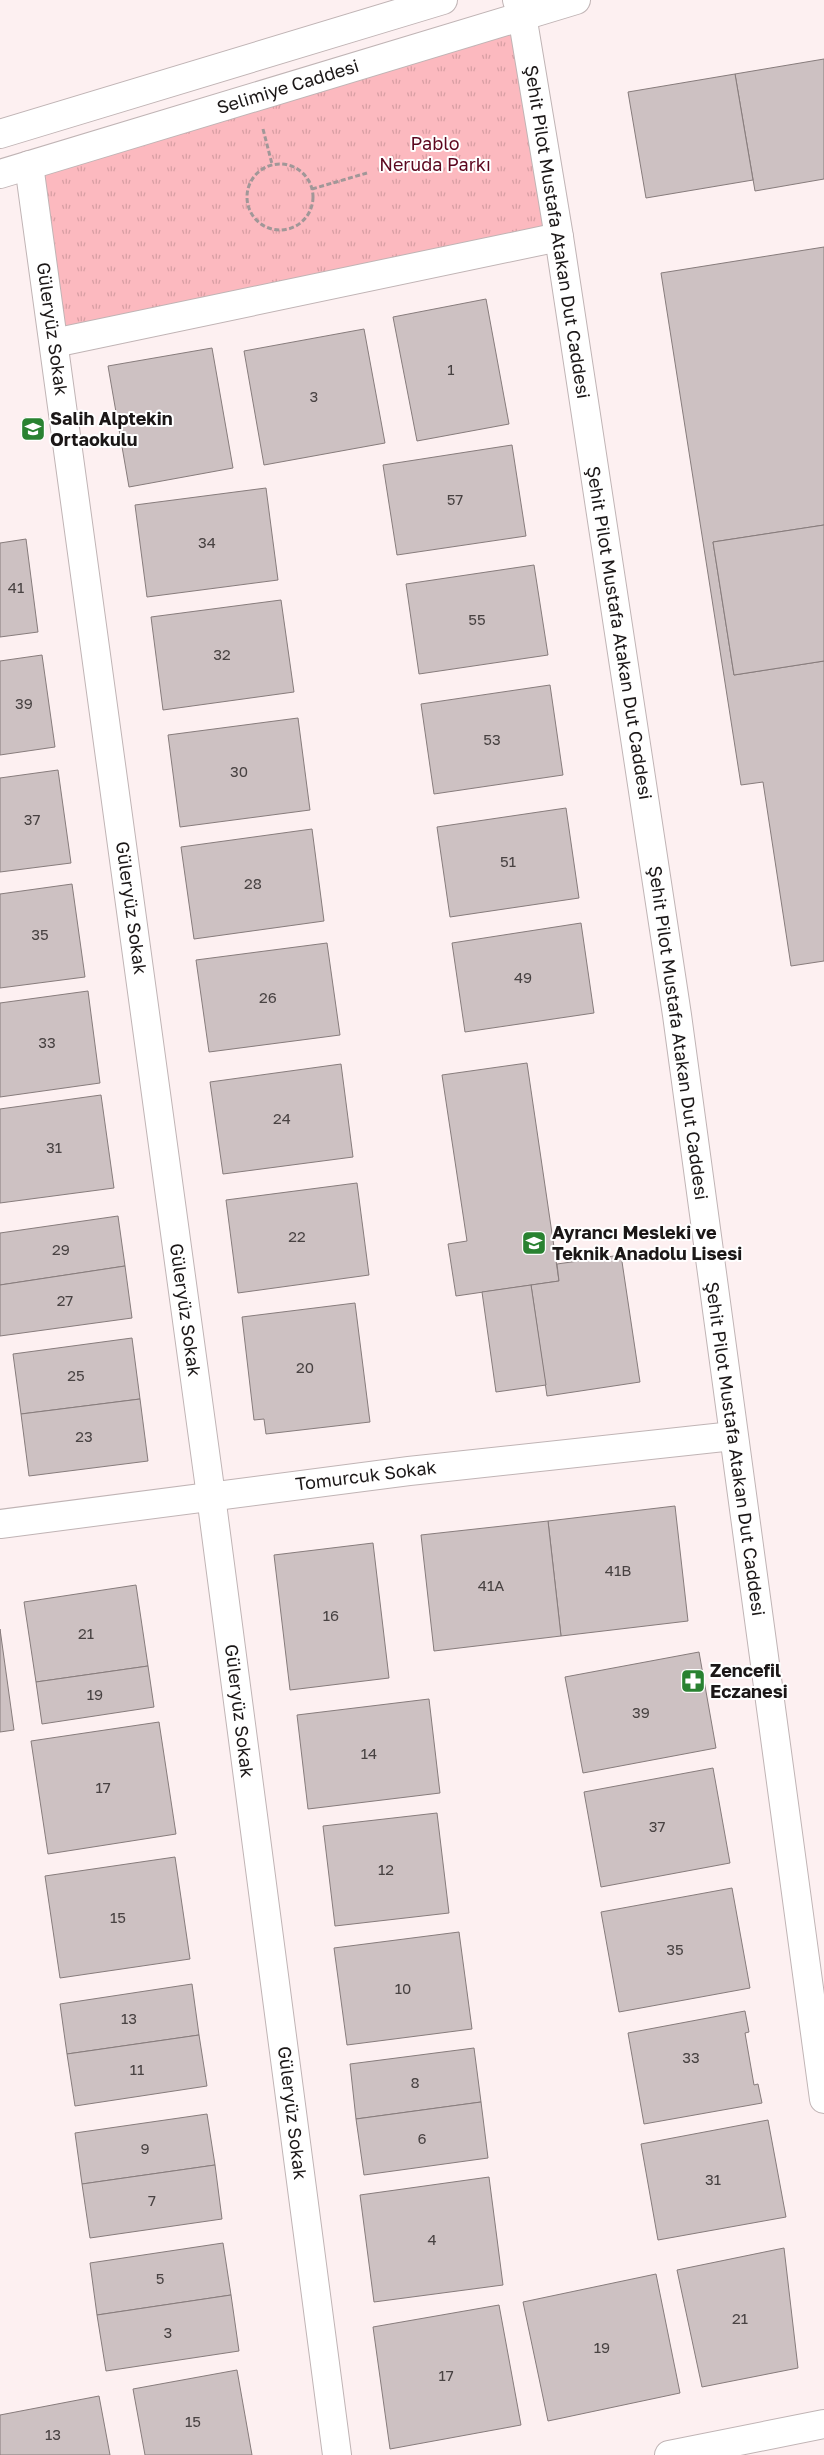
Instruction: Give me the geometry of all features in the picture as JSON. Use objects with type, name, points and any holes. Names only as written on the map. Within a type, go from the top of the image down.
[{"type":"street","points":[[0,134],[443,0]]},
{"type":"street","name":"Selimiye Caddesi","points":[[0,174],[254,98],[519,7],[576,0]]},
{"type":"street","name":"Şehit Pilot Mustafa Atakan Dut Caddesi","points":[[519,7],[559,237],[677,1015],[824,2099]]},
{"type":"street","name":"Güleryüz Sokak","points":[[29,165],[211,1496],[337,2455]]},
{"type":"street","points":[[54,343],[559,237]]},
{"type":"street","name":"Tomurcuk Sokak","points":[[0,1524],[409,1470],[733,1436]]},
{"type":"street","points":[[669,2455],[824,2424]]},
{"type":"path","points":[[254,98],[272,164]]},
{"type":"path","points":[[272,164],[285,164],[297,168],[307,178],[312,189],[312,204],[306,217],[294,226],[280,230],[266,226],[254,218],[248,204],[247,191],[252,180],[260,170],[272,164]]},
{"type":"path","points":[[312,189],[367,172]]},
{"type":"green space","name":"Pablo Neruda Parkı","points":[[522,15],[559,237],[54,343],[29,165]]},
{"type":"building","points":[[824,59],[824,179],[755,191],[735,74]]},
{"type":"building","points":[[735,74],[753,180],[646,198],[628,92]]},
{"type":"building","points":[[824,247],[824,525],[713,542],[734,675],[824,661],[824,961],[791,966],[763,782],[741,785],[661,273]]},
{"type":"building","points":[[486,299],[509,424],[417,441],[393,317]]},
{"type":"building","points":[[364,329],[385,443],[264,465],[244,351]]},
{"type":"building","points":[[212,348],[233,468],[129,487],[108,366]]},
{"type":"building","points":[[512,445],[526,536],[397,555],[383,465]]},
{"type":"building","points":[[266,488],[278,580],[147,597],[135,505]]},
{"type":"building","points":[[824,525],[824,661],[734,675],[713,542]]},
{"type":"building","points":[[26,539],[38,632],[0,637],[0,543]]},
{"type":"building","points":[[534,565],[548,655],[419,674],[406,584]]},
{"type":"building","points":[[281,600],[294,692],[163,710],[151,617]]},
{"type":"building","points":[[42,655],[55,747],[0,755],[0,661]]},
{"type":"building","points":[[550,685],[563,775],[434,794],[421,704]]},
{"type":"building","points":[[298,718],[310,810],[180,827],[168,735]]},
{"type":"building","points":[[58,770],[71,863],[0,872],[0,778]]},
{"type":"building","points":[[566,808],[579,898],[450,917],[437,827]]},
{"type":"building","points":[[312,829],[324,921],[194,939],[181,847]]},
{"type":"building","points":[[72,884],[85,977],[0,988],[0,894]]},
{"type":"building","points":[[581,923],[594,1013],[465,1032],[452,943]]},
{"type":"building","points":[[327,943],[340,1035],[209,1052],[196,960]]},
{"type":"building","points":[[88,991],[100,1083],[0,1097],[0,1003]]},
{"type":"building","points":[[527,1063],[559,1281],[456,1296],[448,1244],[467,1241],[442,1075]]},
{"type":"building","points":[[341,1064],[353,1157],[223,1174],[210,1082]]},
{"type":"building","points":[[101,1095],[114,1188],[0,1203],[0,1109]]},
{"type":"building","points":[[357,1183],[369,1275],[238,1293],[226,1200]]},
{"type":"building","points":[[118,1216],[125,1266],[0,1285],[0,1233]]},
{"type":"building","points":[[621,1255],[640,1382],[547,1396],[531,1285],[559,1281],[557,1264]]},
{"type":"building","points":[[125,1266],[132,1318],[0,1336],[0,1285]]},
{"type":"building","points":[[531,1285],[546,1385],[496,1392],[482,1292]]},
{"type":"building","points":[[355,1303],[370,1422],[266,1434],[264,1419],[254,1420],[242,1317]]},
{"type":"building","points":[[132,1338],[140,1399],[21,1414],[13,1354]]},
{"type":"building","points":[[140,1399],[148,1461],[29,1476],[21,1414]]},
{"type":"building","points":[[675,1506],[688,1621],[561,1636],[548,1521]]},
{"type":"building","points":[[548,1521],[561,1636],[434,1651],[421,1535]]},
{"type":"building","points":[[373,1543],[389,1678],[290,1690],[274,1555]]},
{"type":"building","points":[[136,1585],[148,1666],[36,1682],[24,1602]]},
{"type":"building","points":[[0,1629],[14,1730],[0,1732]]},
{"type":"building","points":[[699,1652],[716,1748],[583,1773],[565,1677]]},
{"type":"building","points":[[148,1666],[154,1707],[42,1724],[36,1682]]},
{"type":"building","points":[[429,1699],[440,1793],[308,1809],[297,1715]]},
{"type":"building","points":[[159,1722],[176,1834],[48,1854],[31,1741]]},
{"type":"building","points":[[713,1768],[730,1863],[601,1887],[584,1792]]},
{"type":"building","points":[[437,1813],[449,1913],[335,1926],[323,1826]]},
{"type":"building","points":[[175,1857],[190,1959],[60,1978],[45,1876]]},
{"type":"building","points":[[732,1888],[750,1988],[619,2012],[601,1912]]},
{"type":"building","points":[[459,1932],[472,2029],[347,2045],[334,1948]]},
{"type":"building","points":[[192,1984],[199,2035],[67,2054],[60,2004]]},
{"type":"building","points":[[745,2011],[749,2032],[745,2033],[754,2085],[758,2084],[762,2103],[644,2124],[628,2033]]},
{"type":"building","points":[[199,2035],[207,2086],[75,2106],[67,2054]]},
{"type":"building","points":[[474,2048],[481,2102],[356,2119],[350,2064]]},
{"type":"building","points":[[481,2102],[488,2158],[364,2175],[356,2119]]},
{"type":"building","points":[[207,2114],[215,2165],[82,2184],[75,2133]]},
{"type":"building","points":[[768,2120],[786,2217],[658,2240],[641,2144]]},
{"type":"building","points":[[215,2165],[222,2219],[90,2238],[82,2184]]},
{"type":"building","points":[[489,2177],[503,2285],[374,2302],[360,2195]]},
{"type":"building","points":[[223,2243],[231,2295],[97,2315],[90,2263]]},
{"type":"building","points":[[784,2248],[798,2368],[702,2387],[677,2270]]},
{"type":"building","points":[[656,2274],[680,2393],[548,2421],[523,2302]]},
{"type":"building","points":[[231,2295],[239,2351],[106,2371],[97,2315]]},
{"type":"building","points":[[499,2305],[521,2425],[390,2449],[373,2327]]},
{"type":"building","points":[[237,2370],[252,2455],[145,2455],[133,2389]]},
{"type":"building","points":[[99,2396],[110,2455],[0,2455],[0,2415]]},
{"type":"place","name":"Salih Alptekin Ortaokulu","points":[[33,429]]},
{"type":"place","name":"Ayrancı Mesleki ve Teknik Anadolu Lisesi","points":[[534,1243]]},
{"type":"place","name":"Zencefil Eczanesi","points":[[693,1681]]}]
